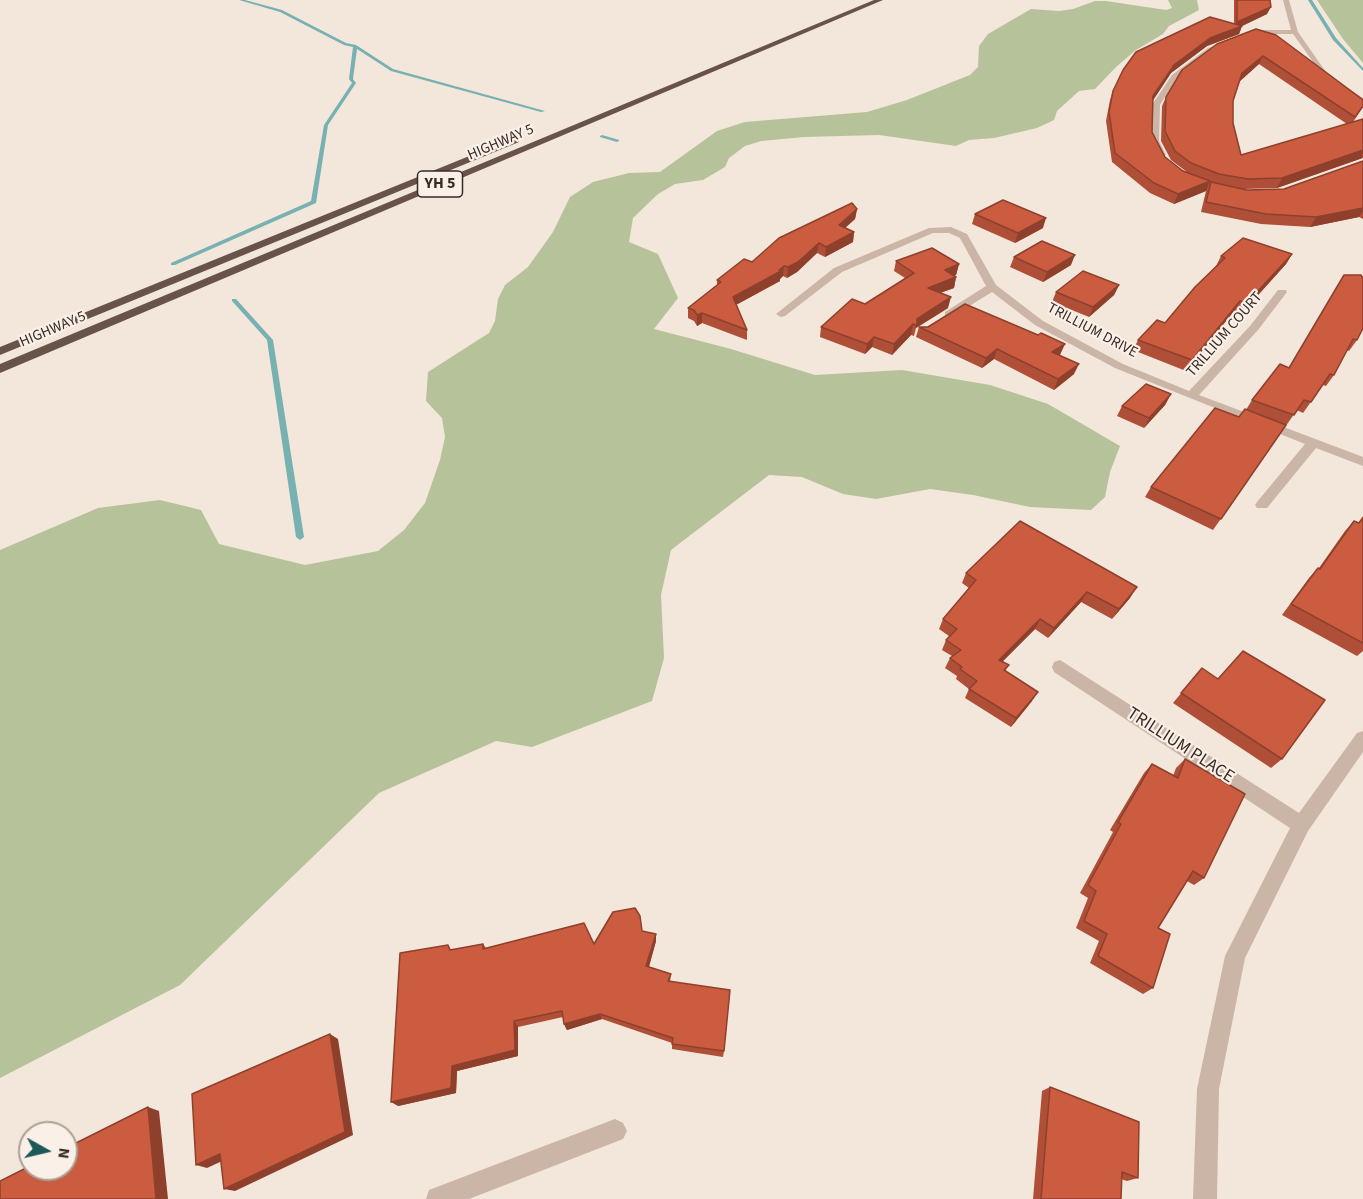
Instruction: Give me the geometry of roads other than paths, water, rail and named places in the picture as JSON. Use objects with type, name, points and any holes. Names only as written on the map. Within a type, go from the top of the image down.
[{"type":"highway","points":[[573,117],[859,0]]},
{"type":"highway","name":"HIGHWAY 5","points":[[0,369],[880,0]]},
{"type":"highway","name":"HIGHWAY 5","points":[[0,351],[528,135]]},
{"type":"street","points":[[1286,0],[1295,32],[1326,76],[1363,100]]},
{"type":"street","points":[[1243,37],[1254,33],[1295,32]]},
{"type":"street","points":[[1166,163],[1155,141],[1156,105],[1174,76],[1210,49],[1221,45]]},
{"type":"street","name":"TRILLIUM DRIVE","points":[[781,314],[838,270],[932,230],[951,230],[964,236],[992,287],[1039,323],[1119,366],[1363,462]]},
{"type":"street","points":[[938,321],[992,287]]},
{"type":"street","name":"TRILLIUM COURT","points":[[1191,396],[1254,328],[1282,292]]},
{"type":"street","points":[[1262,505],[1314,442]]},
{"type":"street","name":"TRILLIUM PLACE","points":[[1060,667],[1301,825]]},
{"type":"street","points":[[1204,1199],[1208,1089],[1235,956],[1301,825],[1363,738]]},
{"type":"street","points":[[438,1199],[615,1131]]},
{"type":"waterway","points":[[241,0],[281,11],[345,44],[355,46]]},
{"type":"waterway","points":[[1310,0],[1334,39],[1363,70]]},
{"type":"waterway","points":[[173,264],[314,202],[326,125],[354,83],[351,79],[355,46]]},
{"type":"waterway","points":[[355,46],[392,70],[543,111]]},
{"type":"waterway","points":[[602,136],[617,141]]},
{"type":"waterway","points":[[234,300],[270,340],[300,537]]}]
